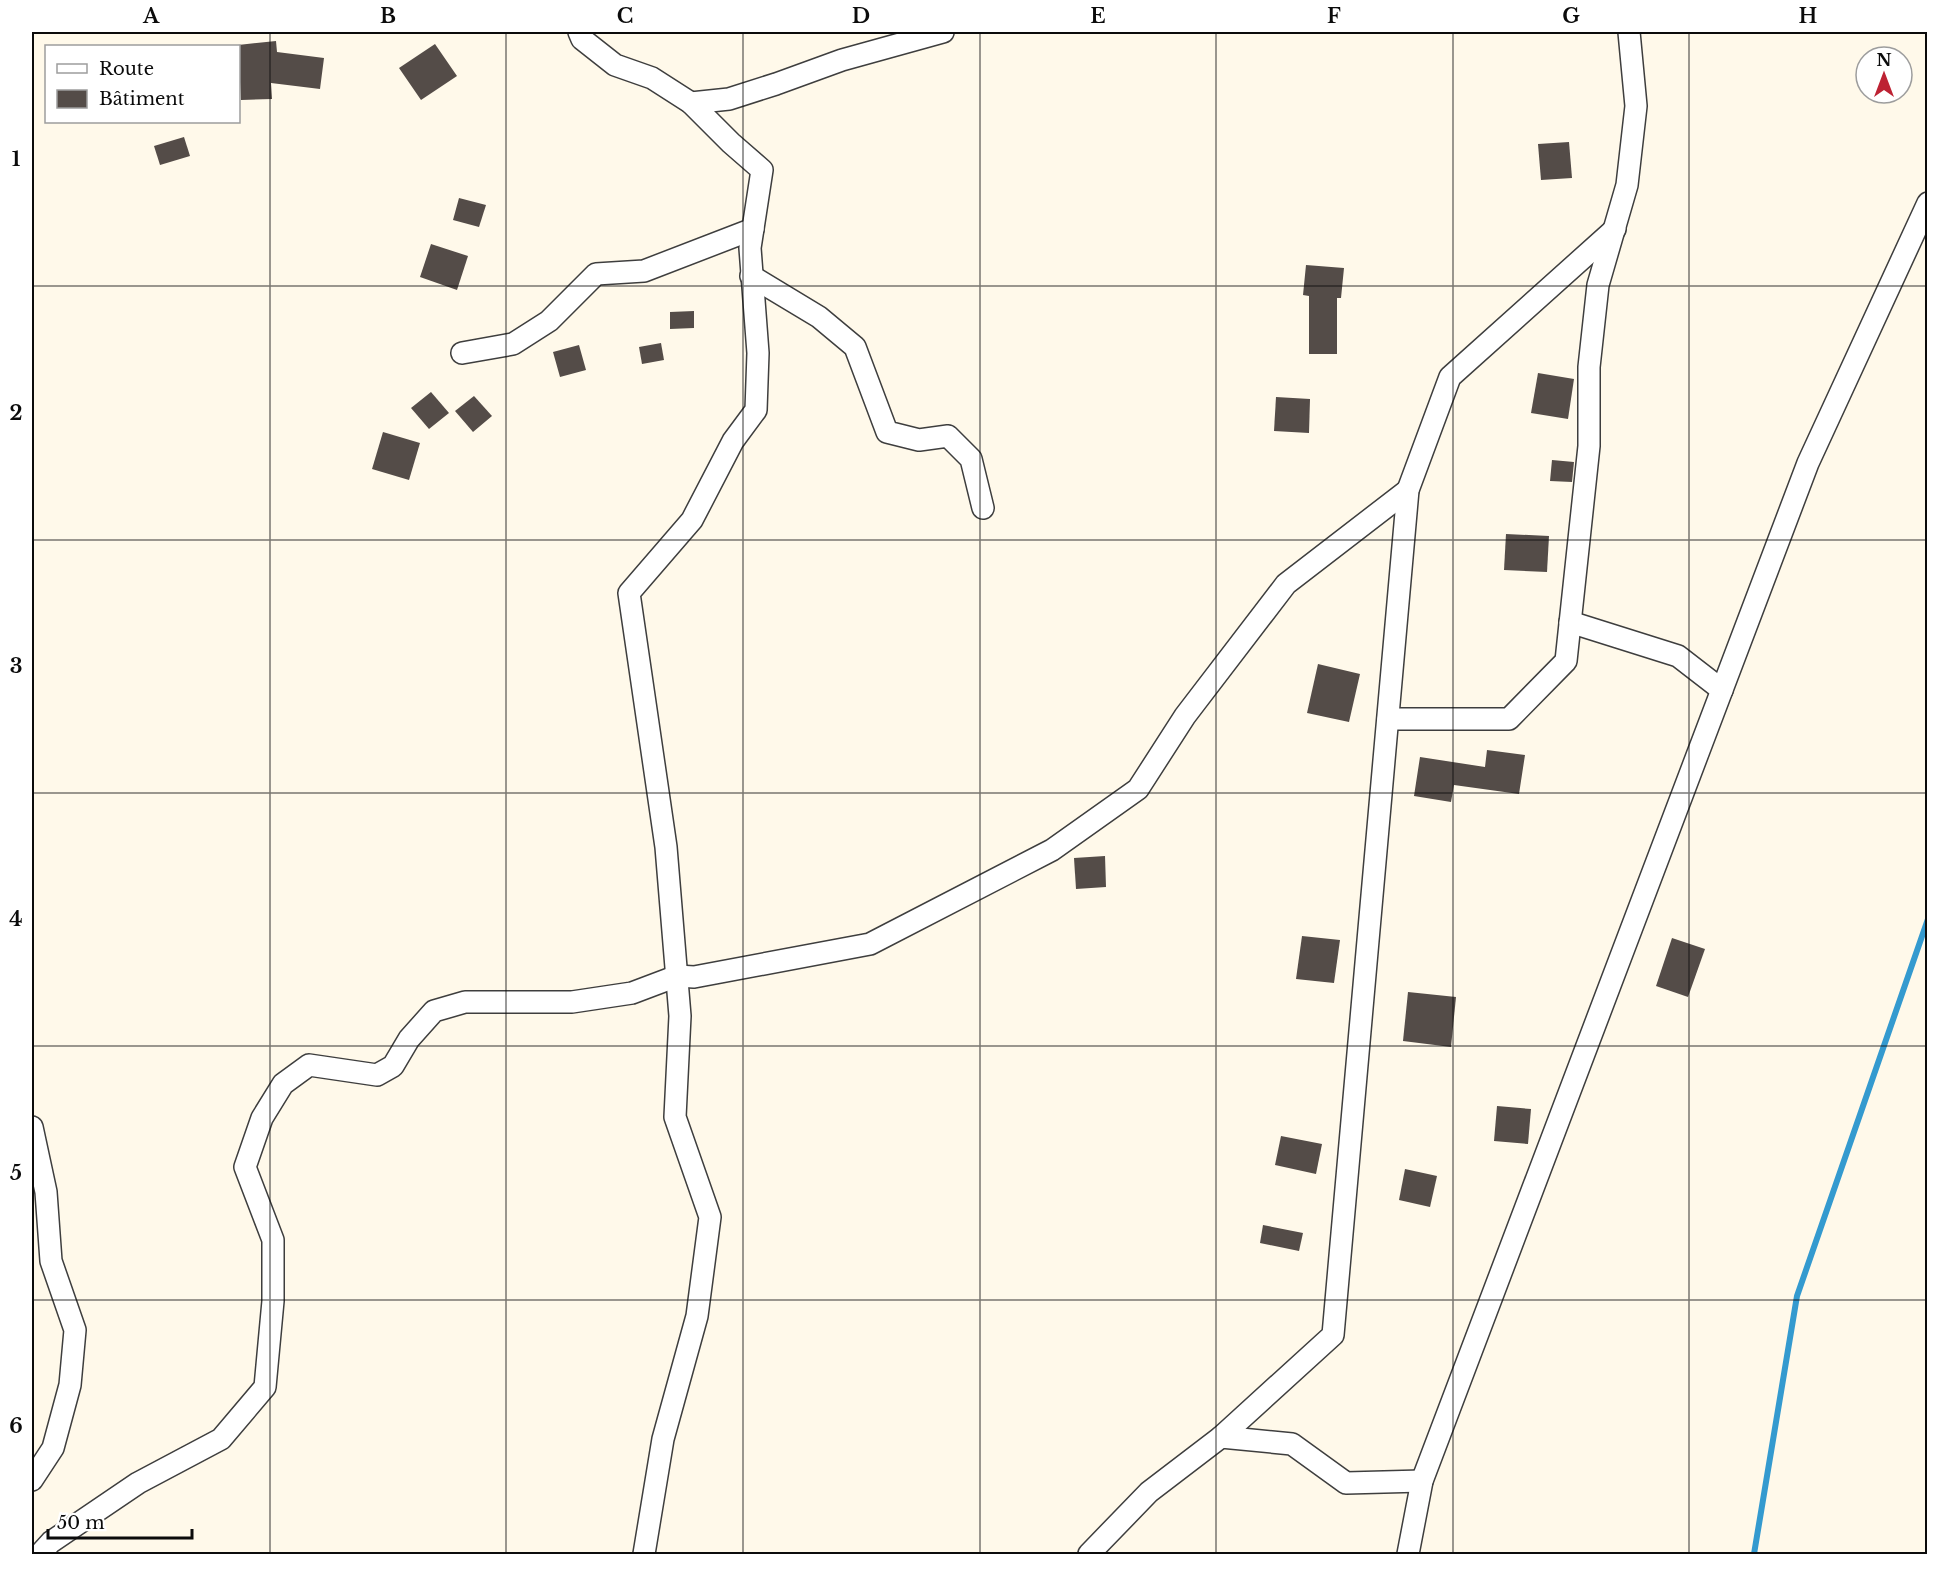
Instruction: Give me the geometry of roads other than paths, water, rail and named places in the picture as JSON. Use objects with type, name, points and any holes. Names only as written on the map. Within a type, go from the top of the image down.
[{"type":"street","points":[[579,32],[582,39],[615,65],[652,78],[691,103],[762,170],[750,248],[758,353],[756,410],[733,441],[692,520],[629,593],[666,847],[680,1016],[675,1117],[710,1217],[697,1316],[663,1440],[644,1554]]},
{"type":"street","points":[[691,103],[729,99],[842,60],[943,32]]},
{"type":"street","points":[[1388,719],[1509,719],[1566,661],[1589,446],[1589,367],[1598,285],[1628,185],[1636,106],[1629,32]]},
{"type":"street","points":[[1408,1554],[1422,1481],[1808,463],[1928,202]]},
{"type":"street","points":[[462,353],[513,344],[549,321],[596,274],[644,271],[753,229]]},
{"type":"street","points":[[1089,1554],[1149,1492],[1221,1437],[1333,1335],[1408,490],[1450,377],[1615,229]]},
{"type":"street","points":[[751,276],[819,317],[855,347],[887,432],[919,440],[948,436],[971,459],[983,508]]},
{"type":"street","points":[[40,1554],[51,1542],[138,1483],[221,1439],[265,1387],[273,1301],[273,1240],[245,1167],[262,1118],[283,1084],[309,1065],[377,1075],[393,1066],[409,1039],[434,1011],[465,1002],[572,1002],[632,993],[677,976],[694,976],[870,944],[1052,850],[1138,789],[1185,716],[1286,584],[1408,490]]},
{"type":"street","points":[[1570,622],[1678,656],[1722,690]]},
{"type":"street","points":[[32,1127],[46,1192],[51,1261],[75,1330],[70,1385],[53,1448],[32,1480]]},
{"type":"street","points":[[1221,1437],[1292,1444],[1346,1483],[1422,1481]]},
{"type":"waterway","points":[[1754,1554],[1797,1296],[1928,919]]}]
